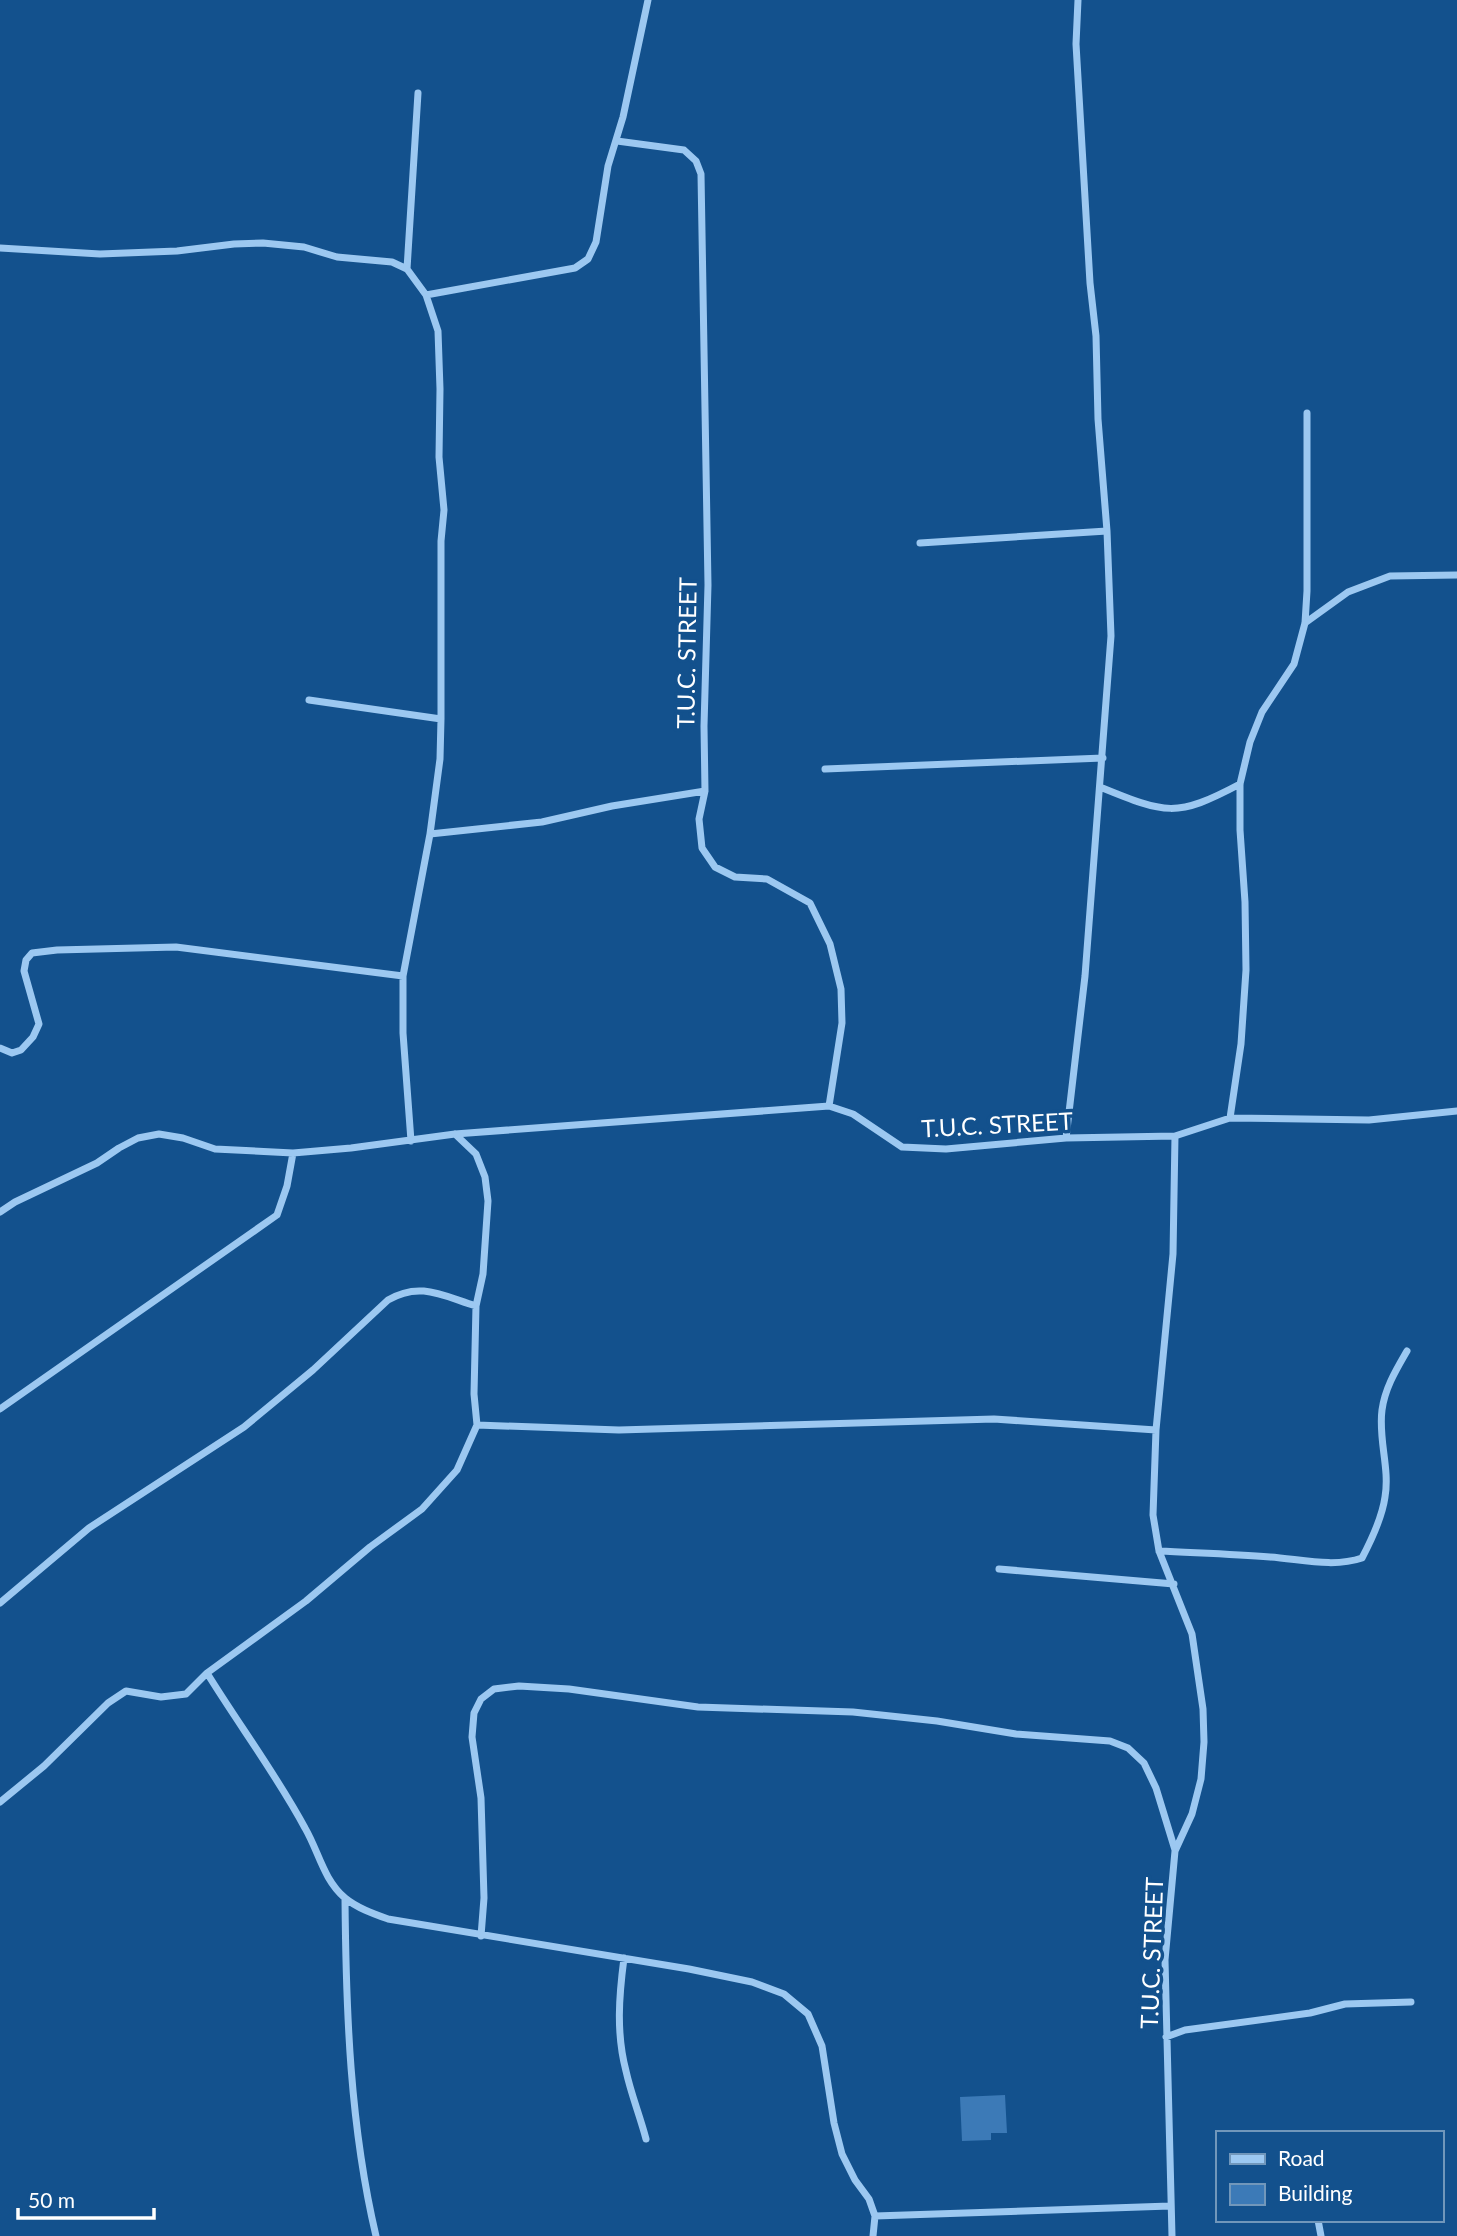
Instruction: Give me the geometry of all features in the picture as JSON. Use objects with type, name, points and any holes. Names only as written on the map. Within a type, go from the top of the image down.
[{"type":"street","points":[[426,295],[575,268],[588,259],[596,242],[608,166],[617,141],[648,0]]},
{"type":"street","points":[[1066,1138],[1084,976],[1111,636],[1107,531],[1076,44],[1078,0]]},
{"type":"street","points":[[407,269],[418,93]]},
{"type":"street","name":"T.U.C. STREET","points":[[617,141],[684,150],[696,161],[701,174],[708,585],[705,791],[699,819],[702,848],[715,867],[735,877],[767,879],[810,903],[830,944],[841,989],[842,1023],[829,1106],[853,1114],[902,1147],[946,1149],[1066,1138],[1175,1136],[1173,1254],[1156,1430],[1153,1515],[1159,1550],[1192,1634],[1203,1709],[1204,1742],[1201,1779],[1192,1814],[1175,1850],[1165,1960],[1172,2236]]},
{"type":"street","points":[[0,248],[100,254],[177,251],[263,243],[304,247],[337,257],[392,262],[407,269],[426,295],[438,331],[439,457],[444,510],[441,541],[441,719],[440,759],[430,834],[403,976],[403,1033],[411,1141]]},
{"type":"street","points":[[1230,1118],[1241,1044],[1246,970],[1240,784],[1250,742],[1262,712],[1294,664],[1305,623],[1307,413]]},
{"type":"street","points":[[920,543],[1107,531]]},
{"type":"street","points":[[1305,623],[1348,592],[1391,576],[1457,575]]},
{"type":"street","points":[[309,699],[441,719]]},
{"type":"street","points":[[825,769],[1103,758]]},
{"type":"street","points":[[1100,787],[1149,807],[1181,809],[1203,803],[1240,784]]},
{"type":"street","points":[[430,834],[542,822],[612,806],[705,791]]},
{"type":"street","points":[[0,1048],[12,1053],[21,1050],[33,1037],[39,1024],[24,971],[26,960],[32,953],[176,947],[403,976]]},
{"type":"street","points":[[0,1212],[15,1202],[97,1163],[138,1138],[159,1134],[183,1138],[215,1149],[293,1153],[455,1134],[829,1106]]},
{"type":"street","points":[[1175,1136],[1230,1118],[1369,1120],[1457,1111]]},
{"type":"street","points":[[0,1802],[44,1766],[108,1703],[126,1691],[160,1697],[186,1694],[207,1673],[306,1601],[370,1547],[422,1509],[457,1470],[477,1425],[474,1394],[476,1306],[483,1274],[488,1201],[485,1177],[476,1154],[455,1134]]},
{"type":"street","points":[[0,1409],[276,1215],[287,1186],[293,1153]]},
{"type":"street","points":[[0,1602],[89,1528],[244,1427],[313,1370],[388,1300],[401,1293],[419,1289],[476,1306]]},
{"type":"street","points":[[1159,1550],[1326,1563],[1348,1563],[1362,1558],[1385,1499],[1387,1471],[1382,1412],[1389,1382],[1407,1351]]},
{"type":"street","points":[[477,1425],[619,1430],[994,1419],[1156,1430]]},
{"type":"street","points":[[999,1569],[1174,1584]]},
{"type":"street","points":[[207,1673],[286,1795],[307,1831],[321,1867],[345,1899],[388,1920],[624,1958],[752,1982],[784,1994],[808,2014],[822,2046],[834,2123],[842,2154],[855,2180],[869,2199],[875,2216],[873,2236]]},
{"type":"street","points":[[481,1936],[484,1898],[481,1798],[472,1737],[474,1713],[481,1699],[494,1689],[519,1686],[569,1689],[698,1707],[853,1712],[936,1721],[1016,1734],[1110,1741],[1128,1748],[1144,1763],[1156,1788],[1175,1850]]},
{"type":"street","points":[[345,1899],[346,1994],[353,2094],[363,2184],[376,2236]]},
{"type":"street","points":[[624,1958],[619,2000],[621,2040],[626,2072],[646,2139]]},
{"type":"street","points":[[1166,2037],[1185,2030],[1310,2013],[1345,2004],[1411,2002]]},
{"type":"street","points":[[875,2216],[1170,2206]]},
{"type":"building","points":[[1005,2095],[1007,2133],[991,2133],[991,2140],[962,2141],[960,2097]]}]
